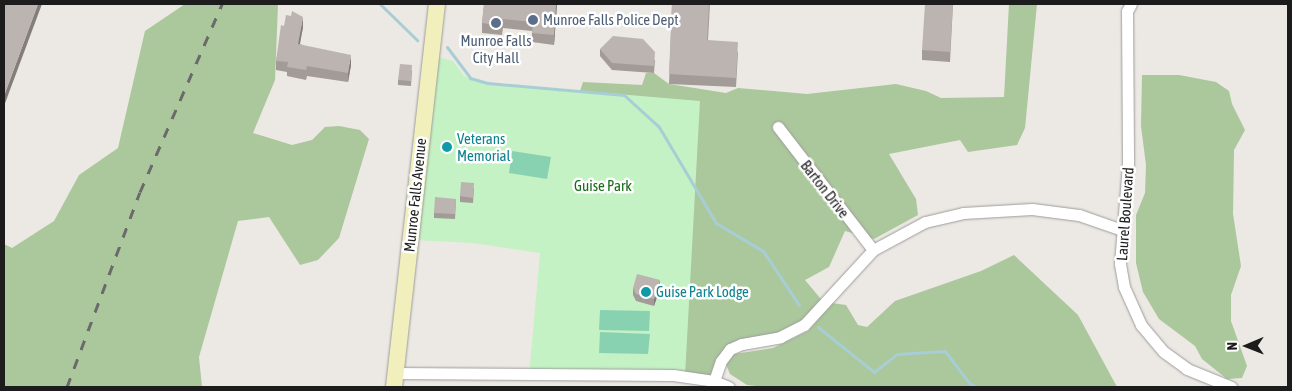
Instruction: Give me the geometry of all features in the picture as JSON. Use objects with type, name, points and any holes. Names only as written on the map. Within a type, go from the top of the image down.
[{"type":"street","name":"Munroe Falls Avenue","points":[[394,380],[437,4]]},
{"type":"street","name":"Laurel Boulevard","points":[[1132,4],[1127,10],[1128,164],[1120,264],[1124,287],[1146,332],[1178,363],[1231,387]]},
{"type":"street","name":"Barton Drive","points":[[778,127],[873,250]]},
{"type":"street","points":[[714,381],[721,361],[730,349],[742,344],[780,337],[804,325],[873,250],[925,222],[979,211],[1056,211],[1122,230]]},
{"type":"street","points":[[394,380],[673,375],[714,381],[729,387]]},
{"type":"green space","points":[[185,4],[278,4],[275,80],[253,133],[292,145],[312,140],[325,127],[339,126],[360,130],[369,139],[339,238],[318,260],[300,265],[269,217],[238,221],[199,357],[202,387],[4,387],[4,244],[12,248],[54,221],[79,175],[118,148],[145,31]]},
{"type":"green space","points":[[1009,4],[1037,4],[1025,128],[1017,145],[968,152],[960,140],[889,154],[916,199],[918,215],[874,239],[845,231],[829,267],[805,280],[825,304],[804,325],[730,349],[714,381],[553,364],[567,130],[583,82],[642,85],[646,73],[654,73],[669,84],[726,93],[738,88],[807,94],[896,84],[926,91],[941,98],[1004,97]]},
{"type":"green space","name":"Guise Park","points":[[431,55],[453,61],[464,76],[488,83],[700,101],[685,376],[529,376],[540,253],[473,243],[414,240]]},
{"type":"green space","points":[[1142,75],[1179,75],[1216,82],[1229,91],[1232,104],[1245,130],[1234,150],[1233,214],[1241,266],[1231,295],[1231,321],[1247,366],[1242,378],[1227,379],[1202,359],[1195,346],[1159,319],[1143,292],[1136,263],[1136,215],[1145,193],[1146,165],[1141,126]]},
{"type":"green space","points":[[512,151],[551,157],[547,179],[509,173]]},
{"type":"green space","points":[[1014,255],[1078,315],[1117,387],[767,387],[747,385],[730,374],[725,362],[734,354],[773,348],[808,331],[832,303],[846,305],[858,325],[867,327],[895,301],[981,271]]},
{"type":"green space","points":[[600,310],[650,311],[649,331],[599,330]]},
{"type":"green space","points":[[600,332],[650,334],[648,354],[599,353]]},
{"type":"building","points":[[4,4],[38,4],[4,96]]},
{"type":"building","points":[[484,4],[556,4],[554,35],[532,33],[533,22],[503,19],[502,26],[482,23]]},
{"type":"building","points":[[672,4],[709,4],[707,40],[738,42],[736,78],[669,74]]},
{"type":"building","points":[[925,4],[953,4],[950,52],[922,50]]},
{"type":"building","points":[[292,11],[303,17],[298,44],[351,55],[348,73],[307,66],[306,70],[287,67],[288,62],[276,61],[281,25],[284,26],[286,15],[291,16]]},
{"type":"building","points":[[613,36],[643,39],[655,52],[654,66],[612,63],[600,49]]},
{"type":"building","points":[[400,64],[412,65],[411,81],[398,80]]},
{"type":"building","points":[[461,182],[474,183],[473,198],[460,196]]},
{"type":"building","points":[[435,197],[456,199],[455,214],[434,213]]},
{"type":"building","points":[[637,274],[660,280],[654,299],[636,294],[633,288]]},
{"type":"waterway","points":[[380,4],[417,40]]},
{"type":"waterway","points":[[447,47],[470,78],[488,83],[624,95],[659,127],[716,223],[763,251],[799,305]]},
{"type":"waterway","points":[[818,327],[874,372],[897,354],[945,351],[969,383],[977,387]]},
{"type":"railway","points":[[67,387],[140,192],[222,4]]},
{"type":"place","name":"Munroe Falls Police Dept","points":[[533,20]]},
{"type":"place","name":"Munroe Falls City Hall","points":[[496,23]]},
{"type":"place","name":"Veterans Memorial","points":[[447,147]]},
{"type":"place","name":"Guise Park Lodge","points":[[646,292]]}]
